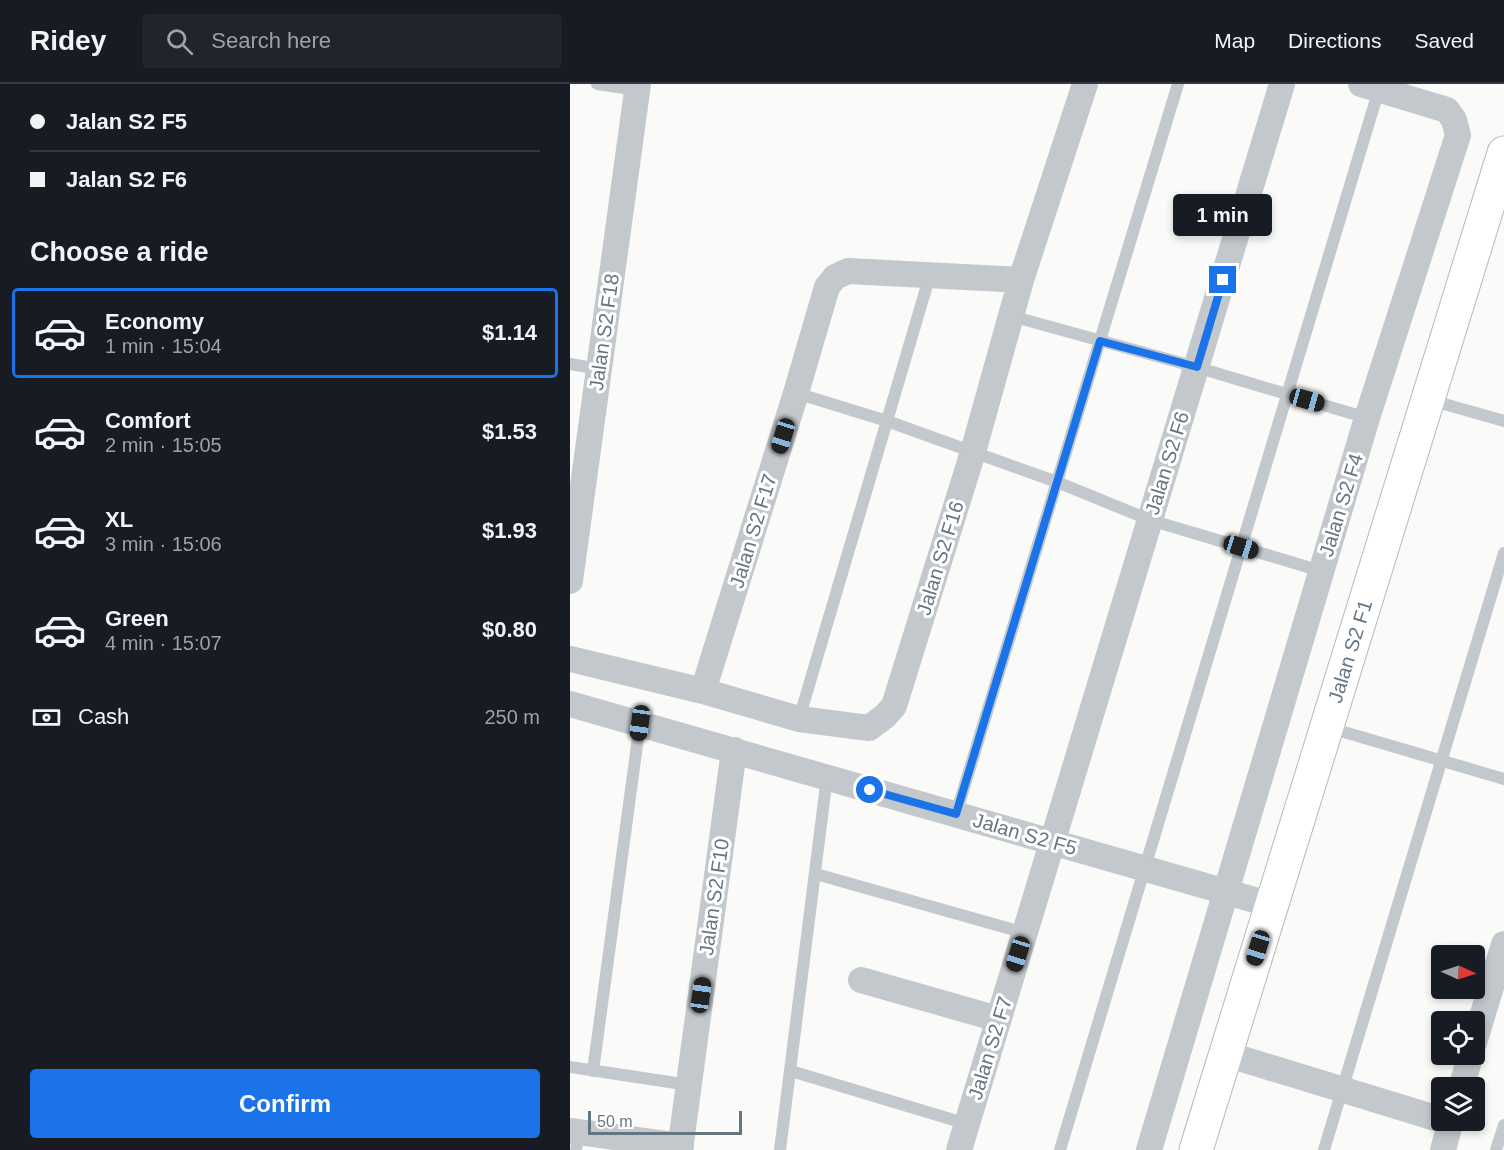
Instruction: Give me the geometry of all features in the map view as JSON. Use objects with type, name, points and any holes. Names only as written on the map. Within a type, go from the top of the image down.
[{"type":"street","name":"Jalan S2 F16","points":[[570,659],[703,691],[799,719],[869,728],[894,706],[973,452],[1022,280],[1085,84]]},
{"type":"street","name":"Jalan S2 F6","points":[[1052,842],[1282,84]]},
{"type":"street","name":"Jalan S2 F4","points":[[1149,1150],[1367,418],[1458,135],[1454,120],[1447,110],[1370,86]]},
{"type":"street","name":"Jalan S2 F18","points":[[570,580],[638,87]]},
{"type":"street","name":"Jalan S2 F1","points":[[1196,1150],[1504,153]]},
{"type":"street","name":"Jalan S2 F17","points":[[703,691],[827,287],[836,277],[848,271],[1022,280]]},
{"type":"street","name":"Jalan S2 F5","points":[[570,704],[1272,906]]},
{"type":"street","name":"Jalan S2 F10","points":[[680,1148],[734,750]]},
{"type":"street","name":"Jalan S2 F7","points":[[959,1150],[1052,842]]},
{"type":"street","points":[[1484,1011],[1504,944]]},
{"type":"street","points":[[861,980],[998,1019]]},
{"type":"street","points":[[1226,1054],[1431,1116]]},
{"type":"street","points":[[1443,1150],[1446,1131]]},
{"type":"street","points":[[575,1138],[680,1148]]},
{"type":"lane","points":[[597,84],[638,87]]},
{"type":"lane","points":[[956,814],[1178,84]]},
{"type":"lane","points":[[1060,1150],[1287,394],[1370,86]]},
{"type":"lane","points":[[799,719],[930,275]]},
{"type":"lane","points":[[1011,316],[1197,367],[1367,418]]},
{"type":"lane","points":[[570,364],[599,369]]},
{"type":"lane","points":[[796,393],[887,421],[1057,482],[1150,520],[1321,571]]},
{"type":"lane","points":[[1428,399],[1504,421]]},
{"type":"lane","points":[[1324,1150],[1504,553]]},
{"type":"lane","points":[[593,1071],[640,723]]},
{"type":"lane","points":[[1327,727],[1504,779]]},
{"type":"lane","points":[[780,1150],[827,777]]},
{"type":"lane","points":[[816,874],[1025,933]]},
{"type":"lane","points":[[570,1067],[689,1084]]},
{"type":"lane","points":[[791,1071],[967,1124]]},
{"type":"lane","points":[[1496,1150],[1504,1125]]},
{"type":"route","points":[[870,790],[956,814],[1100,341],[1197,367],[1223,280]]}]
